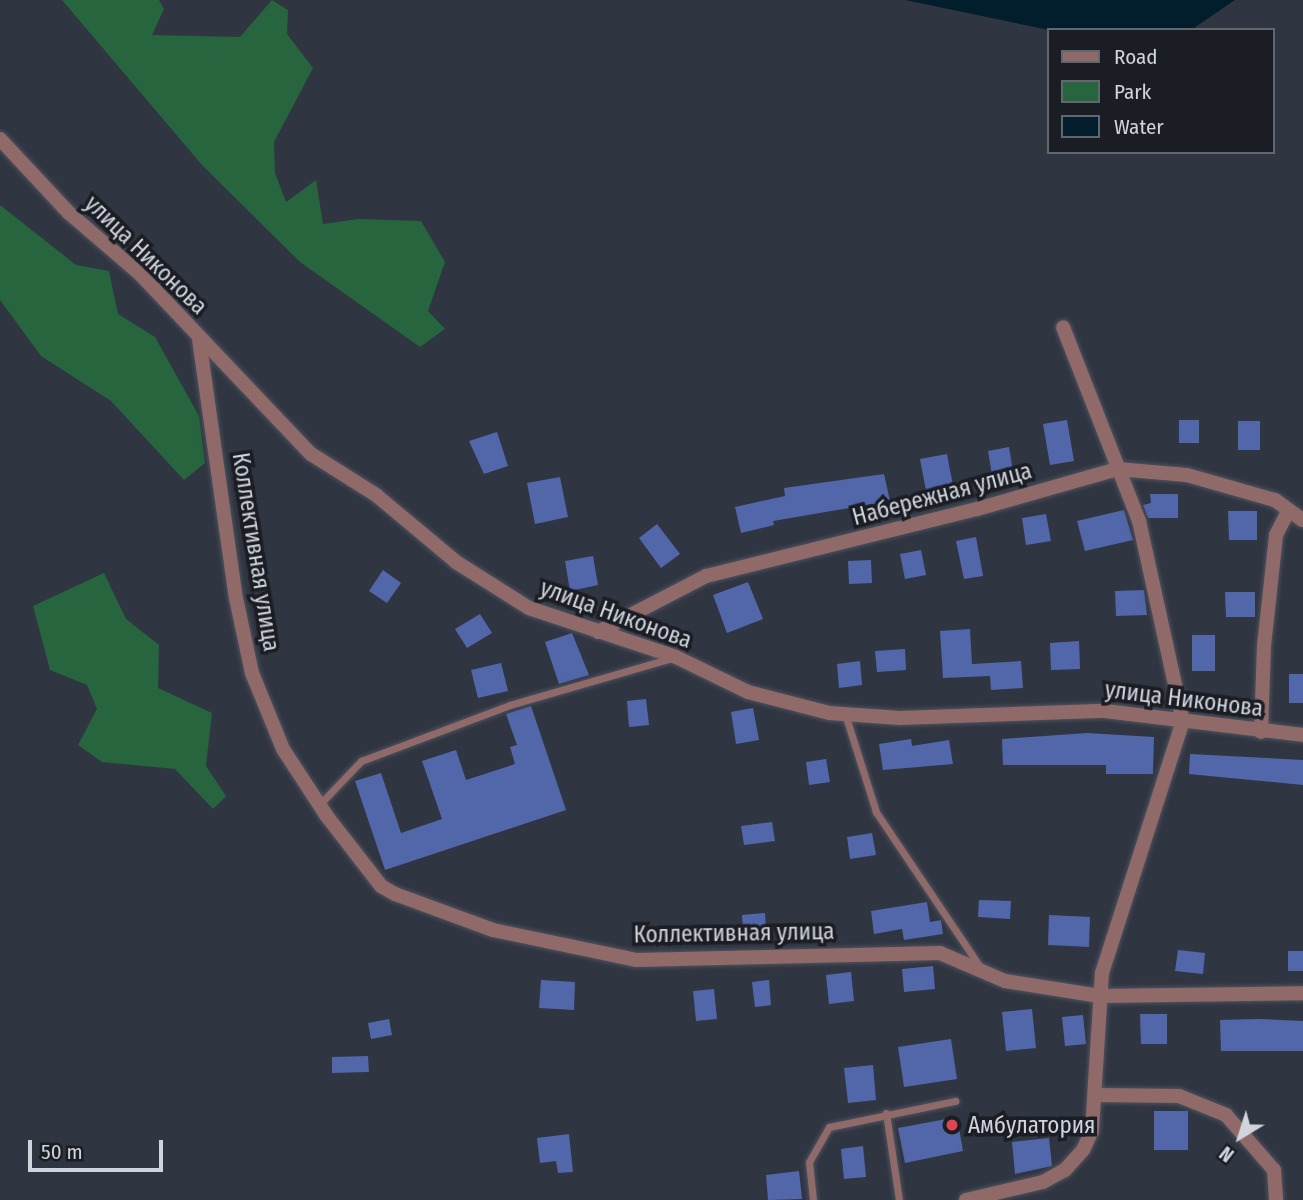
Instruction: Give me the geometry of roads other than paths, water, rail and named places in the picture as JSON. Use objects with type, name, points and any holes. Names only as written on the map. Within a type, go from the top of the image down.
[{"type":"street","name":"улица Никонова","points":[[0,139],[69,213],[140,274],[311,454],[376,495],[456,562],[529,608],[676,657],[748,692],[845,714],[900,718],[1105,711],[1303,736]]},
{"type":"street","points":[[966,1200],[1043,1182],[1065,1170],[1083,1150],[1092,1131],[1102,973],[1183,721],[1139,521],[1063,327]]},
{"type":"street","name":"Коллективная улица","points":[[199,339],[236,598],[252,673],[283,749],[319,805],[381,886],[493,930],[636,960],[940,954],[1005,981],[1100,996],[1303,993]]},
{"type":"street","name":"Набережная улица","points":[[598,632],[706,576],[964,513],[1117,469],[1187,475],[1275,500],[1303,520]]},
{"type":"street","points":[[1261,732],[1264,646],[1276,535],[1288,511]]},
{"type":"street","points":[[1096,1095],[1179,1096],[1226,1115],[1274,1170],[1276,1200]]},
{"type":"lane","points":[[319,805],[361,761],[510,705],[676,657]]},
{"type":"lane","points":[[845,714],[876,812],[983,972]]},
{"type":"lane","points":[[813,1200],[809,1163],[820,1135],[841,1121],[955,1101]]},
{"type":"lane","points":[[886,1113],[900,1200]]},
{"type":"water","points":[[905,0],[1235,0],[1194,28],[1048,30]]},
{"type":"place","name":"Амбулатория","points":[[952,1125]]}]
